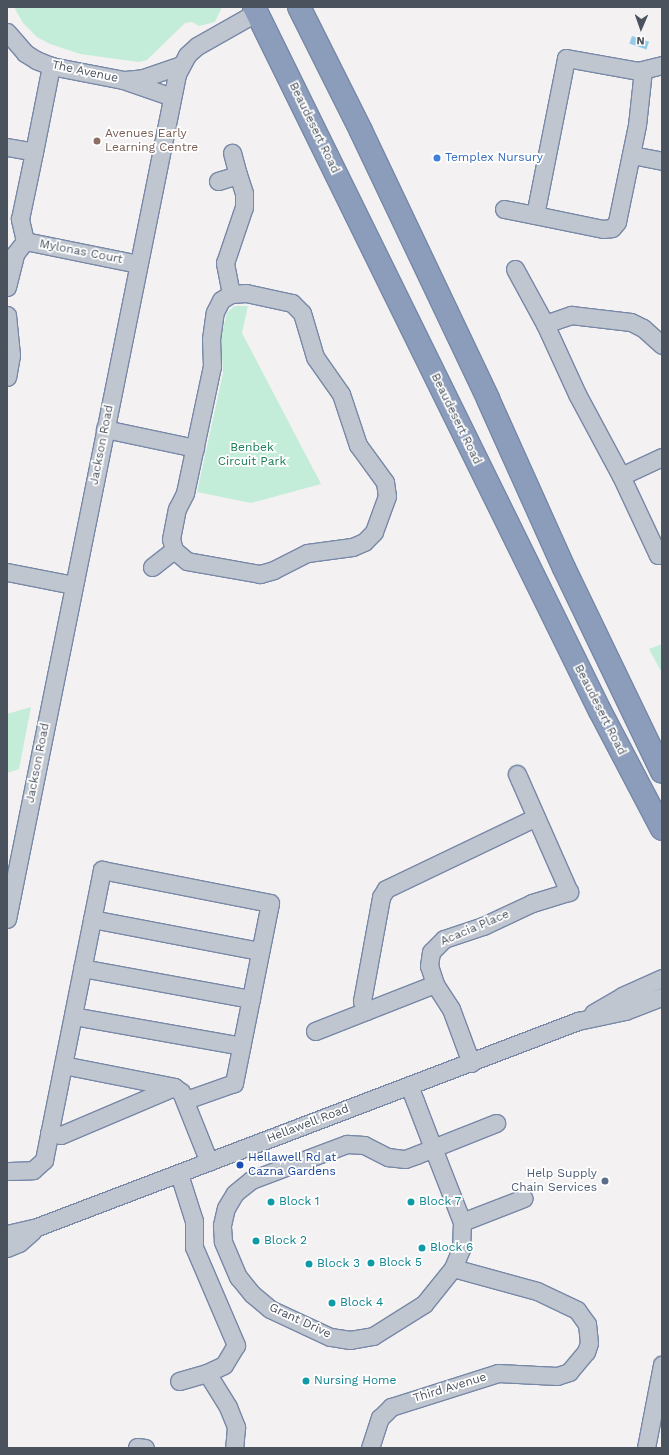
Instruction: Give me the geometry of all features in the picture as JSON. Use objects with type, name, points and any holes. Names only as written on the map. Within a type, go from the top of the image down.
[{"type":"highway","points":[[299,7],[374,159],[488,399],[564,568],[662,772]]},
{"type":"highway","name":"Beaudesert Road","points":[[256,10],[600,711],[662,829]]},
{"type":"street","name":"Jackson Road","points":[[8,912],[138,264],[180,64],[197,46],[256,10]]},
{"type":"street","name":"The Avenue","points":[[7,32],[25,53],[52,66],[123,80],[172,97]]},
{"type":"street","points":[[535,215],[566,58],[643,70],[662,65]]},
{"type":"street","points":[[123,80],[142,78],[180,64]]},
{"type":"street","points":[[7,287],[16,254],[25,241],[20,220],[52,66]]},
{"type":"street","points":[[504,209],[603,229],[612,228],[617,222],[632,155],[643,70]]},
{"type":"street","points":[[7,147],[34,152]]},
{"type":"street","points":[[231,294],[225,263],[244,207],[244,193],[232,153]]},
{"type":"street","points":[[632,155],[662,161]]},
{"type":"street","points":[[218,181],[238,175]]},
{"type":"street","name":"Mylonas Court","points":[[25,241],[138,264]]},
{"type":"street","points":[[515,269],[545,324],[658,555],[662,554]]},
{"type":"street","points":[[246,293],[292,303],[302,314],[315,357],[341,394],[358,446],[386,482],[387,496],[374,532],[364,542],[352,547],[307,553],[274,570],[260,574],[187,561],[174,550],[171,539],[177,509],[185,493],[212,366],[211,339],[215,312],[221,300],[231,294],[246,293]]},
{"type":"street","points":[[7,315],[11,355],[7,377]]},
{"type":"street","points":[[545,324],[571,315],[631,322],[643,328],[662,345]]},
{"type":"street","points":[[105,429],[195,448]]},
{"type":"street","points":[[620,476],[662,456]]},
{"type":"street","points":[[152,567],[174,550]]},
{"type":"street","points":[[7,572],[74,584]]},
{"type":"street","points":[[366,1011],[362,1001],[381,897],[386,889],[536,817],[517,774]]},
{"type":"street","name":"Acacia Place","points":[[471,1063],[451,1009],[435,984],[429,966],[430,952],[444,939],[483,926],[532,902],[568,892],[536,817]]},
{"type":"street","points":[[9,1171],[33,1170],[44,1160],[102,870],[270,903],[234,1083],[186,1100]]},
{"type":"street","points":[[92,919],[260,951]]},
{"type":"street","points":[[82,968],[251,999]]},
{"type":"street","name":"Hellawell Road","points":[[7,1234],[37,1227],[471,1063],[578,1021],[622,996],[662,978]]},
{"type":"street","points":[[315,1031],[435,984]]},
{"type":"street","name":"Hellawell Road","points":[[578,1021],[625,1011],[662,997]]},
{"type":"street","points":[[73,1016],[241,1046]]},
{"type":"street","points":[[63,1065],[174,1087],[181,1092],[186,1100],[208,1162]]},
{"type":"street","name":"Grant Drive","points":[[409,1086],[462,1222],[461,1249],[453,1268],[424,1304],[372,1336],[350,1340],[330,1337],[270,1309],[252,1294],[238,1277],[223,1241],[222,1225],[226,1208],[235,1193],[251,1180],[347,1144],[364,1145],[388,1157],[405,1159],[433,1148]]},
{"type":"street","points":[[50,1133],[61,1135],[174,1087]]},
{"type":"street","points":[[433,1148],[496,1123]]},
{"type":"street","points":[[179,1174],[194,1221],[194,1247],[236,1345],[224,1365],[207,1374],[179,1381]]},
{"type":"street","points":[[462,1222],[524,1198]]},
{"type":"street","name":"Hellawell Road","points":[[7,1248],[19,1243],[37,1227]]},
{"type":"street","name":"Third Avenue","points":[[370,1448],[380,1418],[391,1407],[498,1373],[557,1376],[569,1372],[586,1352],[589,1343],[587,1324],[577,1310],[537,1291],[453,1268]]},
{"type":"street","points":[[646,1448],[662,1365]]},
{"type":"street","points":[[207,1374],[228,1407],[236,1427],[234,1448]]},
{"type":"green space","points":[[14,7],[222,7],[215,22],[199,26],[192,22],[185,23],[147,60],[139,62],[80,54],[50,44],[37,37],[23,23]]},
{"type":"green space","name":"Benbek Circuit Park","points":[[234,306],[248,306],[242,333],[321,484],[251,503],[197,492],[223,373],[221,336],[227,313]]},
{"type":"green space","points":[[662,644],[662,673],[649,649]]},
{"type":"green space","points":[[31,707],[19,769],[7,773],[7,714]]},
{"type":"water","points":[[632,36],[649,42],[646,49],[629,44]]},
{"type":"place","name":"Avenues Early Learning Centre","points":[[97,141]]},
{"type":"place","name":"Templex Nursury","points":[[437,158]]},
{"type":"place","name":"Hellawell Rd at Cazna Gardens","points":[[240,1165]]},
{"type":"place","name":"Help Supply Chain Services","points":[[605,1181]]},
{"type":"place","name":"Block 1","points":[[271,1202]]},
{"type":"place","name":"Block 7","points":[[411,1202]]},
{"type":"place","name":"Block 2","points":[[256,1241]]},
{"type":"place","name":"Block 6","points":[[422,1248]]},
{"type":"place","name":"Block 5","points":[[371,1263]]},
{"type":"place","name":"Block 3","points":[[309,1264]]},
{"type":"place","name":"Block 4","points":[[332,1303]]},
{"type":"place","name":"Nursing Home","points":[[306,1381]]}]
